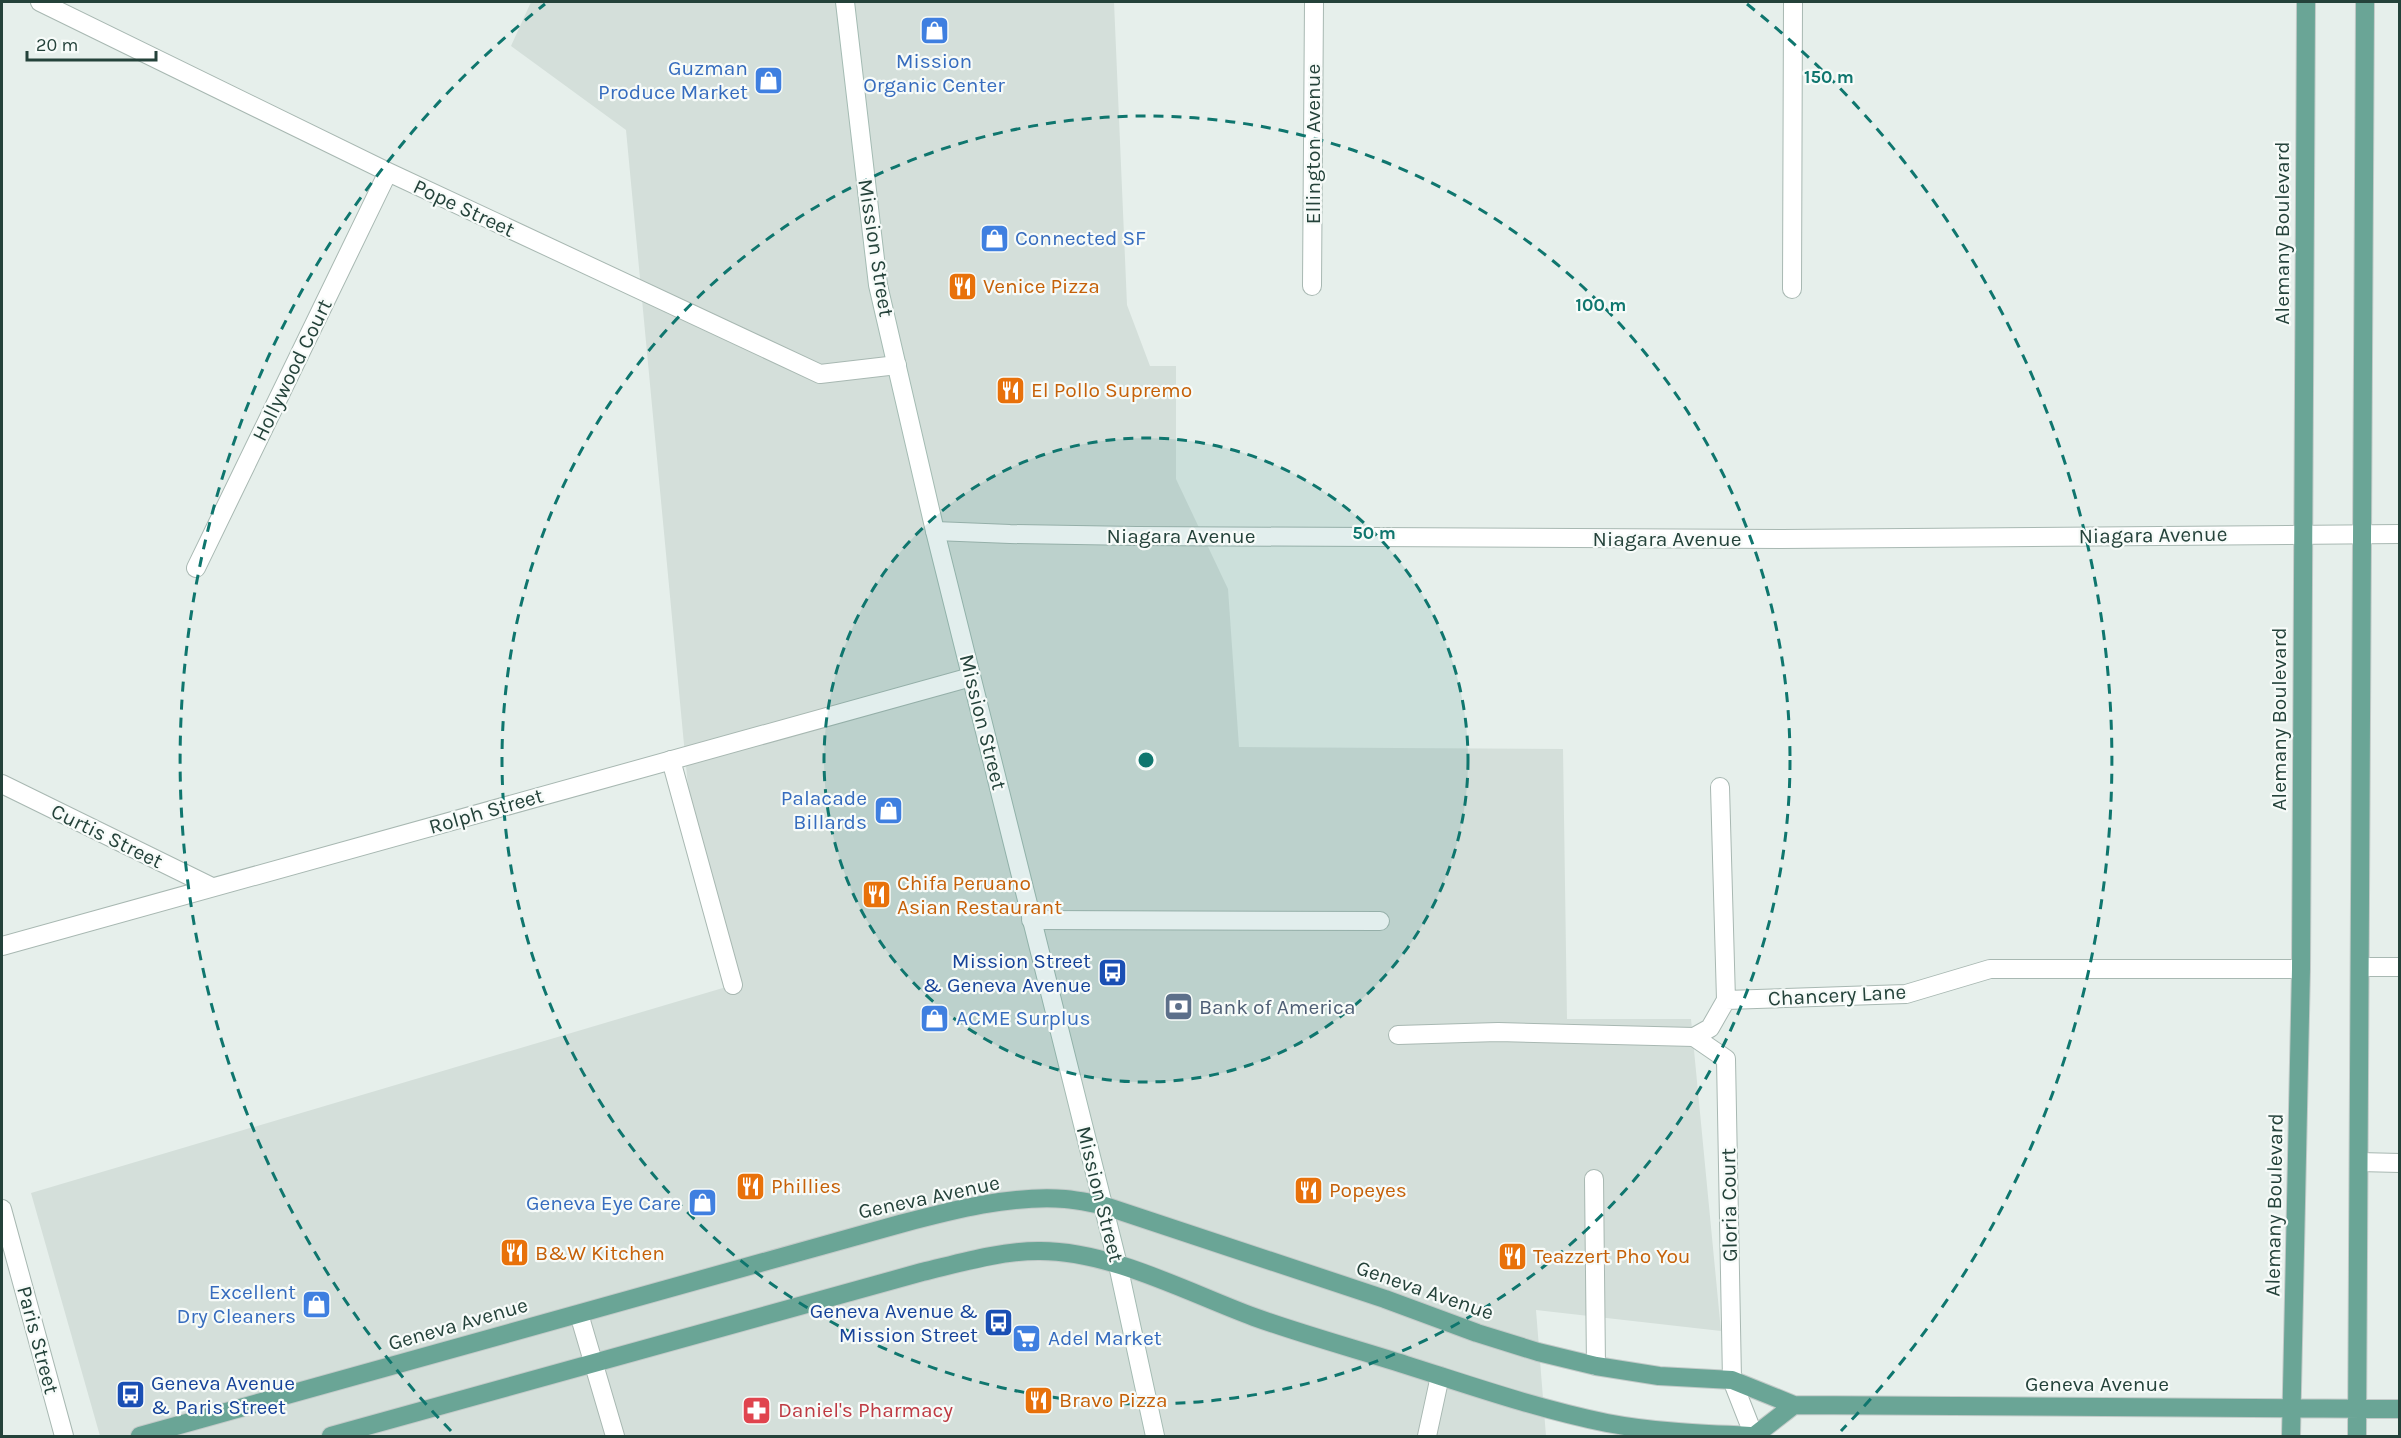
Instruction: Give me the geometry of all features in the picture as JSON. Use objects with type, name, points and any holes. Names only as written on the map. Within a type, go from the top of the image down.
[{"type":"main road","name":"Alemany Boulevard","points":[[2291,1437],[2301,969],[2306,2]]},
{"type":"main road","points":[[2357,1437],[2365,2]]},
{"type":"main road","name":"Geneva Avenue","points":[[140,1437],[900,1224],[969,1207],[1064,1199],[1102,1205],[1384,1299],[1477,1333],[1596,1366],[1659,1376],[1732,1380],[1794,1405],[2400,1409]]},
{"type":"main road","points":[[331,1437],[922,1272],[978,1259],[1039,1251],[1081,1255],[1118,1265],[1196,1292],[1254,1317],[1539,1407],[1608,1423],[1681,1432],[1753,1437],[1794,1405]]},
{"type":"street","name":"Pope Street","points":[[40,2],[388,172],[820,374],[897,365]]},
{"type":"street","name":"Mission Street","points":[[845,2],[878,285],[935,531],[1118,1265],[1155,1437]]},
{"type":"street","name":"Ellington Avenue","points":[[1312,286],[1314,2]]},
{"type":"street","points":[[1792,289],[1793,2]]},
{"type":"street","name":"Hollywood Court","points":[[196,568],[388,172]]},
{"type":"street","name":"Niagara Avenue","points":[[935,531],[1136,536],[1758,539],[2400,534]]},
{"type":"street","name":"Rolph Street","points":[[2,946],[971,677]]},
{"type":"street","points":[[671,760],[733,985]]},
{"type":"street","name":"Curtis Street","points":[[2,784],[212,887]]},
{"type":"street","points":[[1398,1035],[1498,1032],[1694,1036],[1710,1028],[1726,1000],[1720,787]]},
{"type":"street","points":[[1031,920],[1380,921]]},
{"type":"street","points":[[2361,967],[2400,968]]},
{"type":"street","name":"Chancery Lane","points":[[1726,1000],[1906,994],[1990,969],[2301,969]]},
{"type":"street","name":"Gloria Court","points":[[1694,1036],[1726,1059],[1732,1380],[1753,1437]]},
{"type":"street","points":[[2359,1162],[2400,1163]]},
{"type":"street","points":[[1594,1179],[1596,1366]]},
{"type":"street","name":"Paris Street","points":[[2,1209],[64,1437]]},
{"type":"street","points":[[579,1314],[615,1437]]},
{"type":"street","points":[[1427,1437],[1440,1376]]},
{"type":"shaded area","points":[[531,2],[1114,2],[1127,305],[1150,366],[1176,366],[1176,479],[1228,589],[1239,747],[1563,749],[1567,1019],[1691,1019],[1721,1331],[1536,1310],[1546,1436],[100,1436],[31,1193],[733,985],[690,808],[626,130],[511,46]]},
{"type":"place","name":"Mission Organic Center","points":[[934,30]]},
{"type":"place","name":"Guzman Produce Market","points":[[769,80]]},
{"type":"place","name":"Connected SF","points":[[994,238]]},
{"type":"place","name":"Venice Pizza","points":[[962,286]]},
{"type":"place","name":"El Pollo Supremo","points":[[1010,390]]},
{"type":"place","name":"Palacade Billards","points":[[888,810]]},
{"type":"place","name":"Chifa Peruano Asian Restaurant","points":[[876,895]]},
{"type":"place","name":"Mission Street & Geneva Avenue","points":[[1112,973]]},
{"type":"place","name":"Bank of America","points":[[1178,1007]]},
{"type":"place","name":"ACME Surplus","points":[[935,1018]]},
{"type":"place","name":"Phillies","points":[[750,1186]]},
{"type":"place","name":"Popeyes","points":[[1308,1190]]},
{"type":"place","name":"Geneva Eye Care","points":[[702,1203]]},
{"type":"place","name":"B&W Kitchen","points":[[514,1253]]},
{"type":"place","name":"Teazzert Pho You","points":[[1512,1256]]},
{"type":"place","name":"Excellent Dry Cleaners","points":[[317,1304]]},
{"type":"place","name":"Geneva Avenue & Mission Street","points":[[999,1323]]},
{"type":"place","name":"Adel Market","points":[[1027,1338]]},
{"type":"place","name":"Geneva Avenue & Paris Street","points":[[130,1395]]},
{"type":"place","name":"Bravo Pizza","points":[[1038,1400]]},
{"type":"place","name":"Daniel's Pharmacy","points":[[757,1410]]}]
